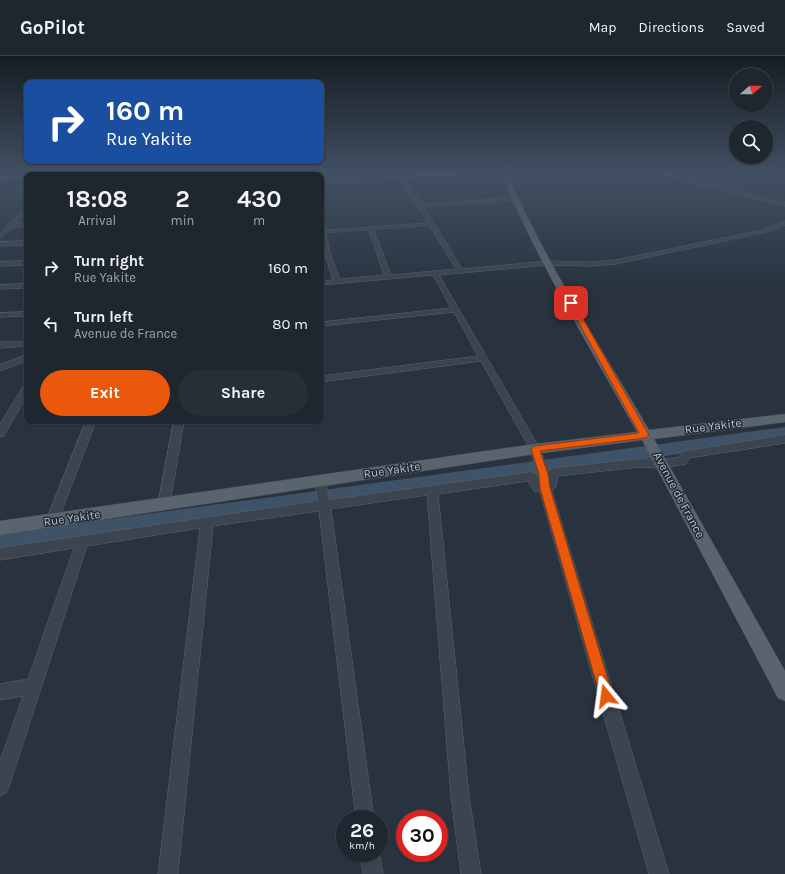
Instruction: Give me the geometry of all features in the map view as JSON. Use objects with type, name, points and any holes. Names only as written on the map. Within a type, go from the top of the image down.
[{"type":"main road","name":"Avenue de France","points":[[521,211],[548,263],[648,439],[785,691]]},
{"type":"main road","name":"Rue Yakite","points":[[0,528],[321,481],[536,451],[648,439],[785,418]]},
{"type":"street","points":[[424,211],[460,271]]},
{"type":"street","points":[[0,236],[24,213]]},
{"type":"street","points":[[324,283],[548,263],[592,264],[616,262],[764,231],[785,223]]},
{"type":"street","points":[[324,232],[431,224]]},
{"type":"street","points":[[10,225],[24,225]]},
{"type":"street","points":[[371,229],[388,277]]},
{"type":"street","points":[[0,244],[24,243]]},
{"type":"street","points":[[324,253],[337,282]]},
{"type":"street","points":[[0,264],[24,263]]},
{"type":"street","points":[[435,273],[536,451],[659,874]]},
{"type":"street","points":[[0,287],[24,286]]},
{"type":"street","points":[[324,324],[455,310]]},
{"type":"street","points":[[0,315],[24,314]]},
{"type":"street","points":[[0,346],[24,344]]},
{"type":"street","points":[[324,379],[482,358]]},
{"type":"street","points":[[0,368],[24,359]]},
{"type":"street","points":[[0,433],[24,392]]},
{"type":"street","points":[[52,521],[91,424]]},
{"type":"street","points":[[164,504],[179,424]]},
{"type":"street","points":[[544,481],[550,487],[552,474],[556,472],[660,461],[682,461],[686,455],[785,439]]},
{"type":"street","points":[[0,554],[82,543],[207,522],[531,476],[538,488],[544,481]]},
{"type":"street","points":[[321,481],[364,810]]},
{"type":"street","points":[[432,491],[460,796],[471,874]]},
{"type":"street","points":[[168,874],[207,522]]},
{"type":"street","points":[[0,786],[82,543]]},
{"type":"street","points":[[0,692],[33,686]]},
{"type":"street","points":[[371,862],[373,874]]},
{"type":"waterway","points":[[0,542],[785,433]]},
{"type":"route","points":[[571,303],[645,435],[535,449],[544,474],[545,488],[606,696]]}]
